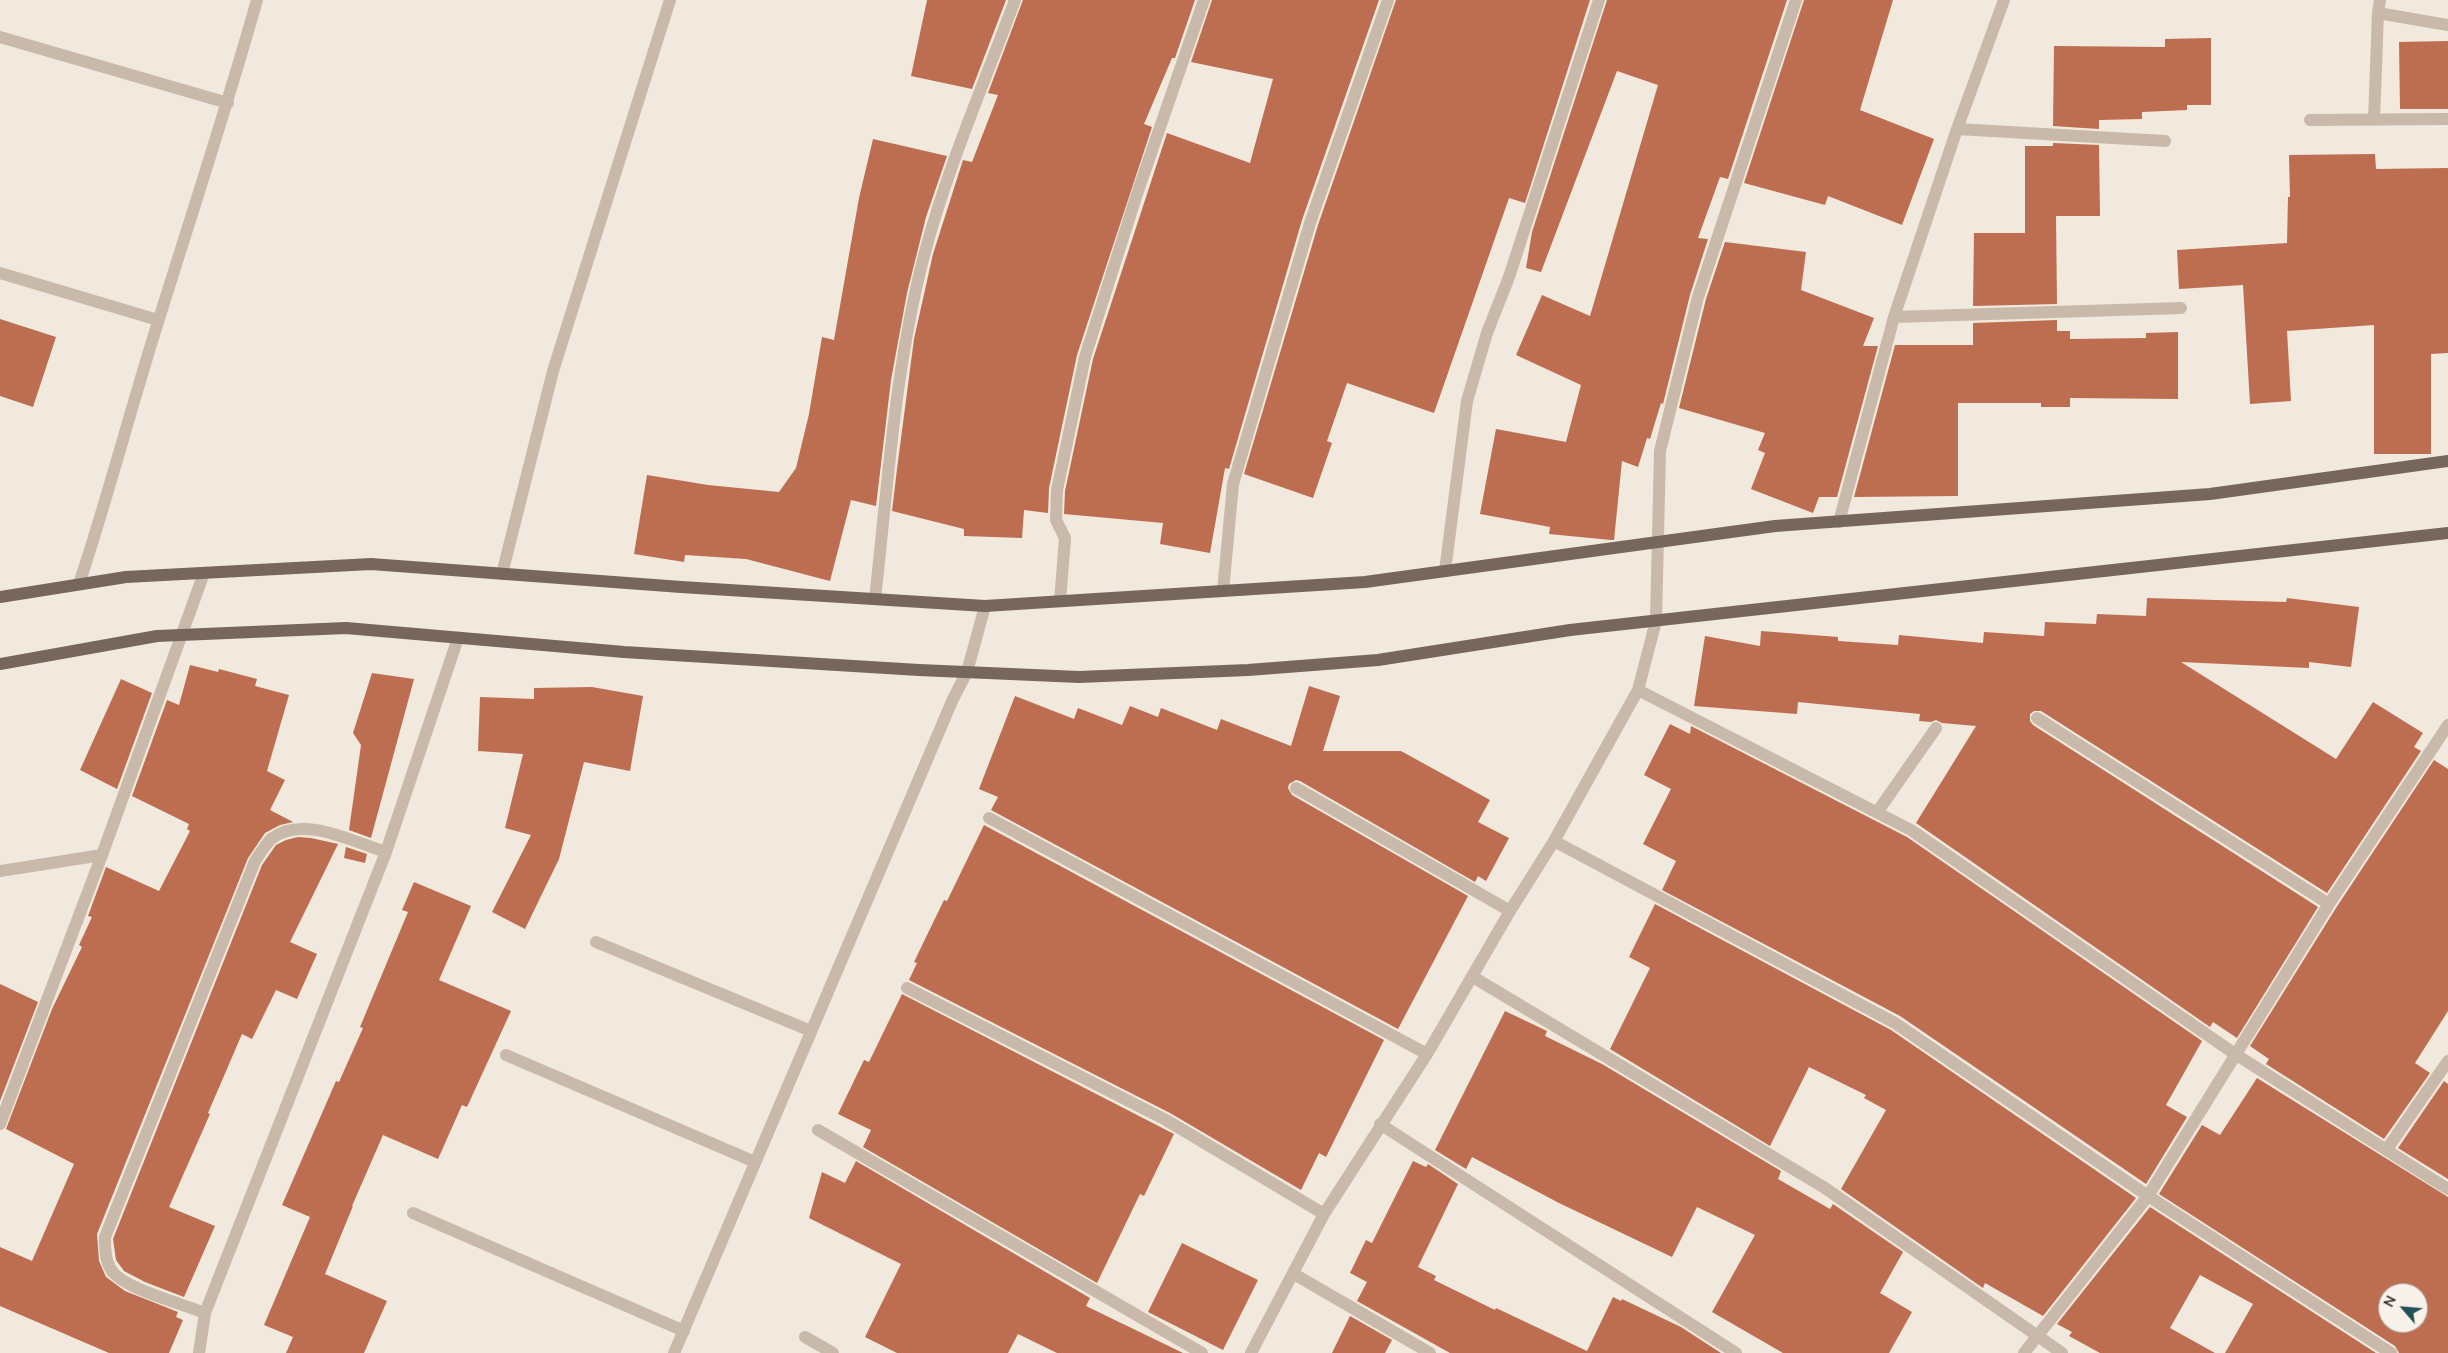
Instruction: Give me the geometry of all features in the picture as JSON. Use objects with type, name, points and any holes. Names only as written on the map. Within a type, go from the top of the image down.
[{"type":"main road","points":[[0,597],[126,577],[371,564],[985,606],[1365,582],[1775,526],[2210,494],[2448,461]]},
{"type":"main road","points":[[0,664],[157,636],[346,628],[624,652],[967,672],[1079,677],[1248,670],[1378,660],[1570,630],[2448,534]]},
{"type":"street","points":[[79,584],[106,505],[158,320],[228,103],[257,0]]},
{"type":"street","points":[[502,574],[553,371],[670,0]]},
{"type":"street","points":[[875,599],[902,357],[925,252],[951,168],[1015,0]]},
{"type":"street","points":[[1060,601],[1065,538],[1056,520],[1057,490],[1085,357],[1141,181],[1204,0]]},
{"type":"street","points":[[1223,591],[1233,484],[1310,223],[1388,0]]},
{"type":"street","points":[[1445,571],[1467,402],[1487,332],[1509,277],[1599,0]]},
{"type":"street","points":[[1251,1353],[1324,1214],[1380,1124],[1427,1054],[1510,911],[1554,841],[1638,690],[1656,621],[1660,542],[1660,451],[1698,298],[1796,0]]},
{"type":"street","points":[[1839,522],[1894,317],[1957,129],[2004,0]]},
{"type":"street","points":[[2374,120],[2379,6],[2448,25]]},
{"type":"street","points":[[0,37],[228,103]]},
{"type":"street","points":[[2310,120],[2448,119]]},
{"type":"street","points":[[1957,129],[2165,141]]},
{"type":"street","points":[[0,273],[158,320]]},
{"type":"street","points":[[1894,317],[2181,308]]},
{"type":"street","points":[[0,1124],[102,855],[204,573]]},
{"type":"street","points":[[674,1353],[952,699],[967,672],[985,606]]},
{"type":"street","points":[[199,1353],[205,1313],[386,852],[458,638]]},
{"type":"street","points":[[1638,690],[1878,811],[1948,854],[2235,1054],[2448,1189]]},
{"type":"street","points":[[2037,718],[2329,904]]},
{"type":"street","points":[[2024,1353],[2148,1196],[2329,904],[2448,725]]},
{"type":"street","points":[[1878,811],[1936,728]]},
{"type":"street","points":[[1296,788],[1510,911]]},
{"type":"street","points":[[989,818],[1427,1054]]},
{"type":"street","points":[[205,1313],[126,1284],[113,1272],[109,1264],[106,1256],[105,1237],[255,861],[271,840],[287,831],[311,828],[386,852]]},
{"type":"street","points":[[1554,841],[1895,1023],[2148,1196],[2391,1353]]},
{"type":"street","points":[[0,870],[102,855]]},
{"type":"street","points":[[596,942],[811,1031]]},
{"type":"street","points":[[1473,977],[1825,1188],[2062,1353]]},
{"type":"street","points":[[907,988],[1166,1120],[1324,1214]]},
{"type":"street","points":[[506,1055],[755,1162]]},
{"type":"street","points":[[2387,1149],[2448,1060]]},
{"type":"street","points":[[1380,1124],[1736,1353]]},
{"type":"street","points":[[818,1130],[1202,1353]]},
{"type":"street","points":[[413,1213],[684,1332]]},
{"type":"street","points":[[1294,1274],[1430,1353]]},
{"type":"street","points":[[804,1337],[833,1353]]},
{"type":"building","points":[[927,0],[1006,0],[972,89],[911,76]]},
{"type":"building","points":[[1023,0],[1195,0],[1175,58],[1172,58],[1144,124],[1152,127],[1077,355],[1049,488],[1048,513],[1024,510],[1022,538],[964,536],[964,529],[892,511],[914,339],[933,254],[963,160],[972,162],[998,95],[988,93]]},
{"type":"building","points":[[1212,0],[1379,0],[1302,220],[1229,469],[1225,468],[1210,553],[1160,544],[1163,523],[1064,514],[1065,491],[1093,359],[1167,133],[1250,163],[1273,79],[1191,62]]},
{"type":"building","points":[[1396,0],[1590,0],[1525,203],[1509,198],[1434,413],[1347,383],[1327,441],[1332,443],[1313,498],[1244,474],[1318,225]]},
{"type":"building","points":[[1607,0],[1787,0],[1728,179],[1720,177],[1698,238],[1708,239],[1690,295],[1663,404],[1661,403],[1650,439],[1647,438],[1638,467],[1622,461],[1614,540],[1549,534],[1550,527],[1480,514],[1496,429],[1566,442],[1581,385],[1516,355],[1542,295],[1590,316],[1658,85],[1617,71],[1541,272],[1526,268],[1532,232]]},
{"type":"building","points":[[1804,0],[1893,0],[1860,110],[1934,139],[1902,225],[1828,196],[1825,205],[1744,183]]},
{"type":"building","points":[[2211,38],[2211,105],[2187,105],[2187,110],[2142,112],[2142,119],[2099,120],[2099,129],[2053,126],[2054,46],[2165,47],[2165,39]]},
{"type":"building","points":[[2448,41],[2448,109],[2400,109],[2399,42]]},
{"type":"building","points":[[873,139],[947,156],[926,217],[907,293],[891,380],[876,506],[851,500],[830,581],[746,559],[685,555],[684,562],[634,554],[647,475],[708,485],[779,492],[796,468],[809,414],[822,337],[834,340],[859,198]]},
{"type":"building","points":[[2053,143],[2099,145],[2100,216],[2056,216],[2057,304],[1973,306],[1974,233],[2025,233],[2025,146],[2053,146]]},
{"type":"building","points":[[2375,154],[2376,169],[2448,168],[2448,353],[2431,354],[2431,454],[2374,454],[2374,325],[2287,331],[2291,401],[2250,404],[2243,285],[2179,289],[2177,250],[2287,243],[2288,197],[2290,197],[2289,155]]},
{"type":"building","points":[[1725,242],[1806,252],[1801,290],[1874,318],[1863,346],[1878,346],[1837,497],[1819,497],[1813,513],[1751,489],[1765,453],[1758,450],[1765,433],[1679,408],[1706,299]]},
{"type":"building","points":[[0,319],[56,337],[33,407],[0,396]]},
{"type":"building","points":[[2057,320],[2057,331],[2070,331],[2070,339],[2146,338],[2146,333],[2178,332],[2178,399],[2070,398],[2070,407],[2041,407],[2041,403],[1958,403],[1958,496],[1854,497],[1895,345],[1973,345],[1973,323]]},
{"type":"building","points":[[2147,598],[2286,602],[2287,598],[2359,607],[2351,667],[2309,662],[2309,668],[2181,662],[2336,759],[2373,702],[2423,733],[2414,747],[2421,751],[2327,893],[2041,711],[2034,711],[2030,714],[2030,721],[2033,725],[2318,907],[2237,1038],[2213,1022],[2210,1027],[1916,823],[1976,726],[1942,723],[1936,720],[1931,722],[1919,721],[1920,714],[1798,702],[1797,714],[1694,706],[1705,636],[1760,646],[1761,631],[1838,637],[1838,641],[1898,645],[1899,635],[1983,643],[1984,632],[2044,636],[2045,622],[2096,624],[2097,614],[2146,616]]},
{"type":"building","points":[[190,665],[218,672],[219,669],[257,679],[255,686],[289,695],[267,771],[285,780],[270,810],[293,822],[280,825],[265,833],[248,858],[97,1234],[99,1261],[106,1277],[125,1291],[178,1312],[176,1317],[183,1320],[169,1353],[109,1353],[0,1306],[0,1247],[32,1261],[74,1164],[6,1129],[52,1009],[82,947],[79,945],[92,917],[88,916],[106,867],[159,891],[190,831],[187,829],[189,824],[132,796],[167,700],[179,705]]},
{"type":"building","points":[[372,673],[414,679],[371,838],[349,830],[361,745],[353,733]]},
{"type":"building","points":[[121,679],[152,693],[117,789],[80,770]]},
{"type":"building","points":[[1309,686],[1340,696],[1323,751],[1401,751],[1490,800],[1478,822],[1509,838],[1486,881],[1478,876],[1475,882],[1300,781],[1296,780],[1289,784],[1288,788],[1292,795],[1468,896],[1398,1029],[991,810],[998,797],[979,789],[1015,696],[1074,719],[1078,708],[1122,725],[1130,706],[1158,717],[1161,708],[1217,730],[1221,719],[1291,746]]},
{"type":"building","points":[[592,687],[643,696],[630,771],[584,762],[559,859],[525,929],[492,912],[531,835],[505,828],[523,754],[478,751],[480,697],[534,699],[534,688]]},
{"type":"building","points":[[1670,724],[1690,734],[1691,726],[1907,837],[2202,1041],[2166,1105],[2187,1117],[2146,1184],[1900,1016],[1662,890],[1676,861],[1643,844],[1671,789],[1644,775]]},
{"type":"building","points":[[2434,760],[2448,769],[2448,1011],[2415,1063],[2430,1073],[2384,1139],[2266,1064],[2269,1059],[2250,1046],[2336,908]]},
{"type":"building","points":[[984,825],[1384,1040],[1326,1157],[1319,1153],[1301,1190],[1170,1113],[909,980],[917,963],[914,962],[944,900],[947,901]]},
{"type":"building","points":[[298,837],[338,844],[290,942],[317,954],[297,999],[276,990],[252,1039],[242,1034],[208,1113],[210,1114],[169,1207],[215,1226],[184,1297],[145,1282],[124,1271],[116,1260],[113,1239],[262,865],[276,845]]},
{"type":"building","points":[[346,847],[367,854],[365,863],[344,858]]},
{"type":"building","points":[[414,882],[471,906],[439,980],[511,1011],[467,1107],[462,1105],[438,1159],[383,1135],[352,1206],[325,1274],[387,1301],[364,1353],[286,1353],[293,1337],[264,1325],[310,1217],[282,1205],[336,1081],[339,1082],[363,1028],[360,1027],[408,912],[402,910]]},
{"type":"building","points":[[1655,904],[1891,1030],[2136,1198],[2043,1316],[1985,1283],[1983,1288],[1841,1189],[1886,1110],[1864,1098],[1866,1095],[1809,1067],[1770,1146],[1610,1049],[1650,968],[1629,957]]},
{"type":"building","points":[[0,984],[38,1002],[0,1101]]},
{"type":"building","points":[[902,994],[1174,1134],[1144,1196],[1140,1194],[1097,1283],[863,1147],[871,1130],[838,1114],[864,1060],[869,1062]]},
{"type":"building","points":[[1505,1011],[1547,1031],[1545,1036],[1602,1064],[1781,1171],[1778,1179],[1830,1209],[1833,1204],[1903,1252],[1880,1293],[1912,1312],[1889,1353],[1783,1353],[1712,1312],[1755,1235],[1697,1207],[1672,1257],[1559,1203],[1472,1157],[1466,1169],[1435,1150]]},
{"type":"building","points":[[2257,1078],[2448,1197],[2448,1353],[2399,1353],[2395,1346],[2159,1194],[2202,1125],[2220,1135]]},
{"type":"building","points":[[2444,1081],[2448,1084],[2448,1179],[2398,1148]]},
{"type":"building","points":[[856,1161],[1090,1298],[1086,1306],[1183,1353],[1057,1353],[1018,1334],[1008,1353],[897,1353],[865,1337],[901,1264],[809,1218],[822,1172],[845,1183]]},
{"type":"building","points":[[1413,1161],[1426,1167],[1428,1164],[1458,1184],[1418,1267],[1436,1276],[1434,1280],[1495,1310],[1496,1308],[1587,1351],[1613,1297],[1621,1301],[1622,1299],[1681,1327],[1721,1353],[1450,1353],[1357,1301],[1367,1282],[1350,1273],[1366,1240],[1372,1243]]},
{"type":"building","points":[[2150,1207],[2376,1353],[2225,1353],[2253,1304],[2200,1275],[2170,1328],[2215,1353],[2100,1353],[2069,1336],[2072,1332],[2057,1324]]},
{"type":"building","points":[[1182,1243],[1258,1280],[1223,1350],[1148,1312]]},
{"type":"building","points":[[1350,1316],[1392,1340],[1385,1353],[1332,1353]]}]
